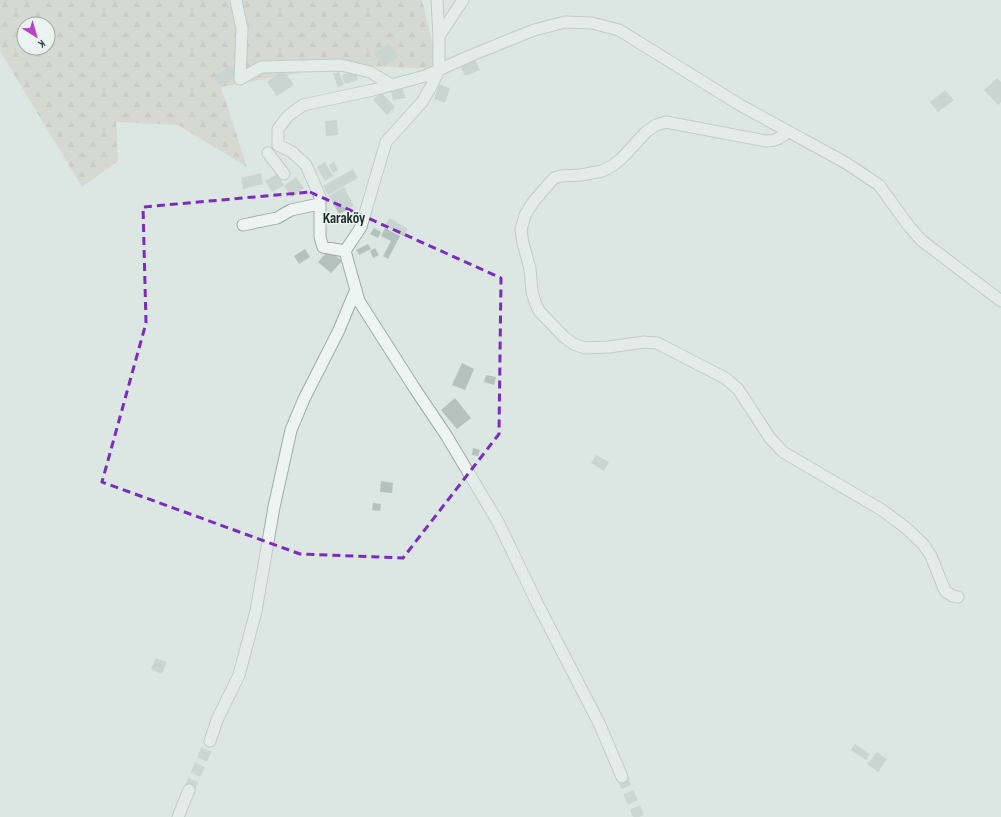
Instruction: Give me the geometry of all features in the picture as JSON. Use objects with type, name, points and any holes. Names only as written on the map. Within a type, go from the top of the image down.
[{"type":"street","points":[[236,0],[242,29],[240,79],[260,67],[340,65],[370,72],[392,85]]},
{"type":"street","points":[[437,0],[439,69],[422,102],[386,142],[361,227],[345,251],[359,301],[446,435],[498,522],[598,723],[622,776]]},
{"type":"street","points":[[439,36],[463,0]]},
{"type":"street","points":[[345,251],[324,247],[320,237],[320,197],[306,165],[292,152],[278,145],[278,128],[288,116],[303,105],[425,76],[534,30],[565,22],[592,23],[619,30],[740,105],[846,164],[878,185],[921,240],[1001,301]]},
{"type":"street","points":[[788,131],[782,137],[774,141],[766,141],[666,122],[656,125],[646,132],[622,158],[602,172],[554,178],[534,201],[525,215],[521,230],[530,269],[534,302],[539,311],[564,337],[574,344],[585,348],[657,342],[725,378],[738,390],[770,438],[783,452],[882,510],[906,528],[923,544],[931,556],[946,592],[958,597]]},
{"type":"street","points":[[268,153],[284,174]]},
{"type":"street","points":[[243,225],[277,218],[291,210],[319,204]]},
{"type":"street","points":[[210,741],[217,720],[239,675],[256,611],[274,507],[291,430],[304,399],[339,330],[356,289]]},
{"type":"street","points":[[178,817],[189,790]]},
{"type":"highlighted area","points":[[310,192],[501,278],[499,434],[403,558],[300,554],[102,482],[146,323],[143,207]]},
{"type":"green space","points":[[0,0],[422,0],[439,69],[341,65],[221,87],[247,167],[178,125],[116,122],[118,161],[82,187],[0,51]]},
{"type":"building","points":[[389,43],[399,56],[384,67],[374,54]]},
{"type":"building","points":[[475,59],[480,70],[465,76],[460,65]]},
{"type":"building","points":[[231,65],[237,75],[221,87],[214,77]]},
{"type":"building","points":[[284,70],[294,85],[277,96],[267,82]]},
{"type":"building","points":[[356,71],[358,80],[345,84],[342,75]]},
{"type":"building","points":[[339,72],[344,85],[338,87],[333,74]]},
{"type":"building","points":[[997,78],[1001,82],[1001,102],[998,105],[984,90]]},
{"type":"building","points":[[439,84],[450,88],[445,103],[434,99]]},
{"type":"building","points":[[403,89],[405,98],[393,100],[391,91]]},
{"type":"building","points":[[945,90],[954,100],[938,112],[930,102]]},
{"type":"building","points":[[381,92],[395,107],[387,115],[373,100]]},
{"type":"building","points":[[337,120],[338,135],[326,136],[325,121]]},
{"type":"building","points":[[325,162],[333,176],[325,181],[317,167]]},
{"type":"building","points":[[334,162],[338,170],[333,173],[329,165]]},
{"type":"building","points":[[353,169],[358,178],[328,195],[323,186]]},
{"type":"building","points":[[261,173],[263,184],[243,189],[241,178]]},
{"type":"building","points":[[277,174],[284,185],[272,192],[265,181]]},
{"type":"building","points":[[296,177],[304,188],[292,197],[284,186]]},
{"type":"building","points":[[344,187],[354,206],[339,214],[329,196]]},
{"type":"building","points":[[390,218],[408,229],[403,236],[385,225]]},
{"type":"building","points":[[374,228],[381,232],[378,238],[370,234]]},
{"type":"building","points":[[385,228],[400,236],[388,259],[383,256],[391,241],[381,236]]},
{"type":"building","points":[[368,244],[371,249],[359,255],[356,250]]},
{"type":"building","points":[[375,248],[379,255],[373,258],[370,251]]},
{"type":"building","points":[[305,249],[310,257],[299,264],[294,256]]},
{"type":"building","points":[[329,250],[342,261],[331,273],[318,262]]},
{"type":"building","points":[[462,363],[474,369],[465,390],[452,385]]},
{"type":"building","points":[[486,375],[496,377],[494,385],[484,382]]},
{"type":"building","points":[[455,398],[471,418],[457,429],[441,410]]},
{"type":"building","points":[[473,448],[480,450],[478,456],[472,455]]},
{"type":"building","points":[[596,455],[609,462],[604,471],[591,463]]},
{"type":"building","points":[[381,481],[393,483],[392,493],[380,492]]},
{"type":"building","points":[[373,503],[381,504],[380,511],[372,510]]},
{"type":"building","points":[[156,658],[167,662],[162,674],[151,669]]},
{"type":"building","points":[[855,744],[870,754],[866,760],[851,750]]},
{"type":"building","points":[[877,752],[887,759],[878,772],[867,764]]},
{"type":"tunnel","points":[[189,790],[210,741]]},
{"type":"tunnel","points":[[622,777],[639,817]]},
{"type":"district","name":"Karaköy","points":[[344,218]]}]
